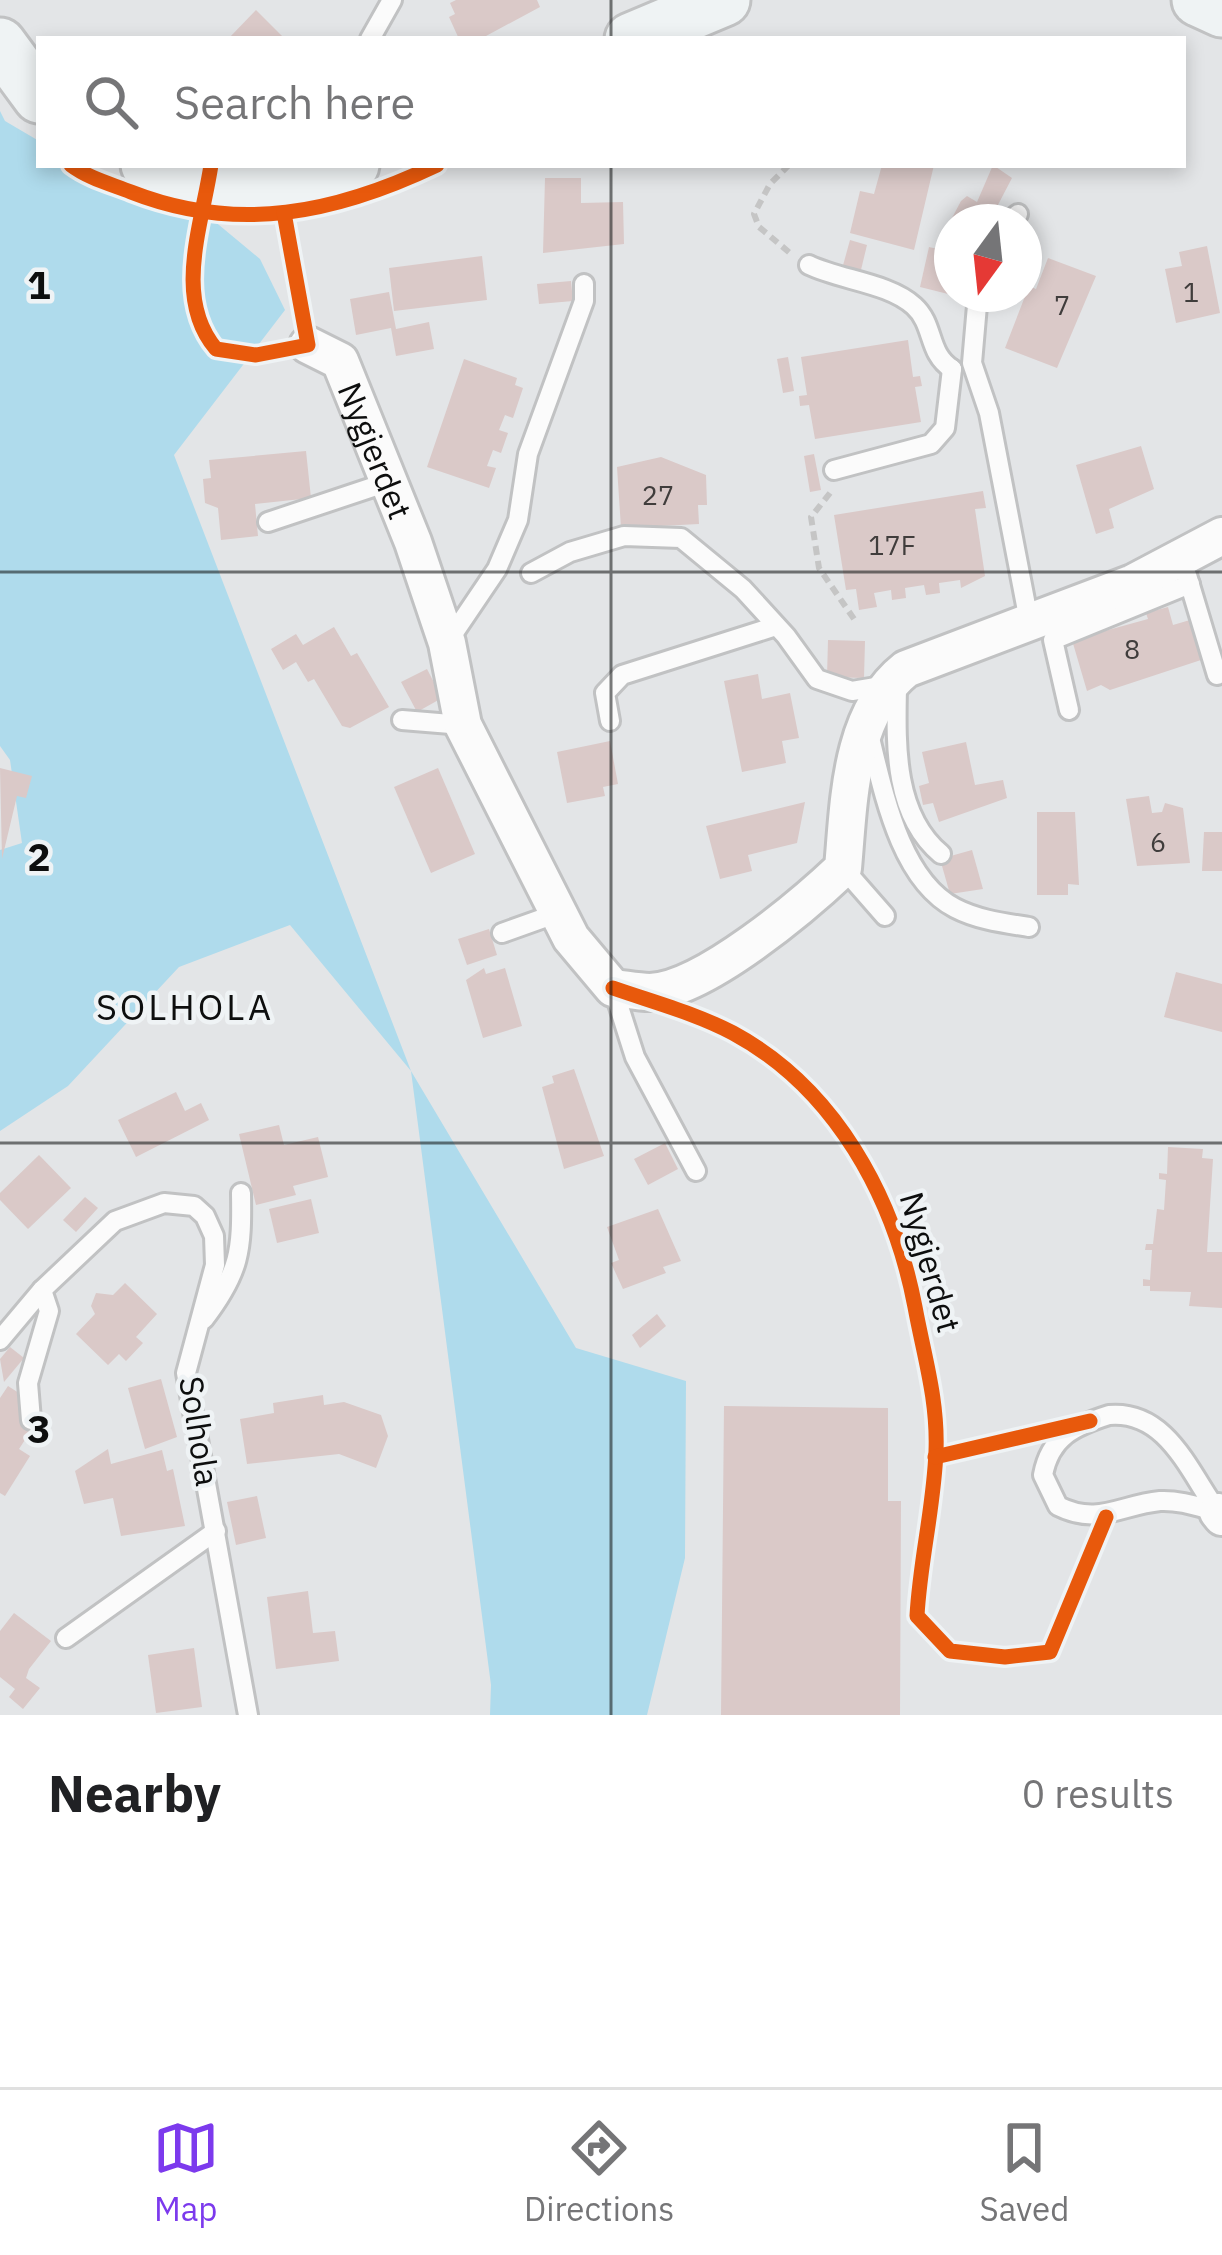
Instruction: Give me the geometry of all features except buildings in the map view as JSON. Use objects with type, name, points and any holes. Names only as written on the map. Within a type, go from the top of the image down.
[{"type":"main road","points":[[639,36],[724,0]]},
{"type":"main road","points":[[1198,0],[1222,11]]},
{"type":"main road","points":[[0,44],[36,94]]},
{"type":"main road","points":[[161,170],[225,183],[274,182],[339,168]]},
{"type":"street","name":"Nygjerdet","points":[[308,345],[340,361],[391,482],[447,643],[463,724],[571,938],[613,988]]},
{"type":"street","points":[[613,988],[652,992],[713,966],[761,937],[843,868],[850,793],[866,723],[893,680],[952,648],[1186,571],[1222,536]]},
{"type":"lane","points":[[372,36],[392,0]]},
{"type":"lane","points":[[808,265],[914,305],[925,320],[936,357],[952,369]]},
{"type":"lane","points":[[447,643],[497,569],[518,520],[528,454],[584,301],[584,284]]},
{"type":"lane","points":[[976,312],[972,363],[989,413],[1029,621]]},
{"type":"lane","points":[[952,369],[972,363]]},
{"type":"lane","points":[[834,470],[931,444],[945,428],[952,369]]},
{"type":"lane","points":[[268,522],[391,482]]},
{"type":"lane","points":[[531,574],[570,552],[624,536],[681,538],[725,572],[773,627],[787,636],[817,679],[852,691],[893,680],[900,778],[921,834],[941,854]]},
{"type":"lane","points":[[1069,710],[1053,640],[1186,571],[1217,675]]},
{"type":"lane","points":[[610,721],[605,693],[622,675],[773,627]]},
{"type":"lane","points":[[402,720],[463,724]]},
{"type":"lane","points":[[866,723],[887,807],[921,876],[952,907],[1029,927]]},
{"type":"lane","points":[[843,868],[885,916]]},
{"type":"lane","points":[[502,932],[558,913]]},
{"type":"lane","name":"Nygjerdet","points":[[613,988],[635,1057],[696,1171]]},
{"type":"lane","name":"Solhola","points":[[195,1333],[226,1293],[242,1254],[241,1193]]},
{"type":"lane","name":"Solhola","points":[[0,1340],[41,1291],[116,1221],[164,1202],[182,1202],[205,1216],[214,1236],[215,1265],[186,1373],[248,1714]]},
{"type":"lane","points":[[32,1420],[28,1383],[49,1311],[41,1291]]},
{"type":"lane","points":[[1122,1414],[1146,1419],[1174,1448],[1220,1514],[1166,1501],[1106,1517],[1072,1513],[1049,1495],[1042,1474],[1046,1459],[1058,1438],[1084,1423],[1122,1414]]},
{"type":"lane","name":"Solhola","points":[[66,1638],[216,1531]]},
{"type":"path","points":[[787,168],[755,206],[755,221],[808,265]]},
{"type":"path","points":[[834,470],[830,496],[813,512],[812,530],[822,575],[854,619]]},
{"type":"shaded area","points":[[0,111],[5,121],[36,139],[36,168],[82,168],[104,181],[195,205],[260,259],[285,310],[174,455],[411,1071],[290,925],[179,967],[68,1086],[0,1131],[0,850],[22,843],[10,760],[0,746]]},
{"type":"shaded area","points":[[411,1071],[576,1348],[686,1381],[685,1558],[647,1715],[490,1715],[491,1685]]},
{"type":"cycle path","points":[[76,168],[171,205],[248,215],[324,206],[430,168]]},
{"type":"cycle path","points":[[210,168],[193,284],[203,329],[216,349],[256,355],[308,345],[284,213]]},
{"type":"cycle path","points":[[613,988],[719,1026],[769,1056],[830,1115],[875,1186],[905,1266],[935,1414],[935,1472],[917,1616],[950,1651],[1005,1657],[1050,1652],[1106,1517]]},
{"type":"cycle path","points":[[935,1457],[1090,1421]]},
{"type":"district","name":"SOLHOLA","points":[[185,1006]]}]
